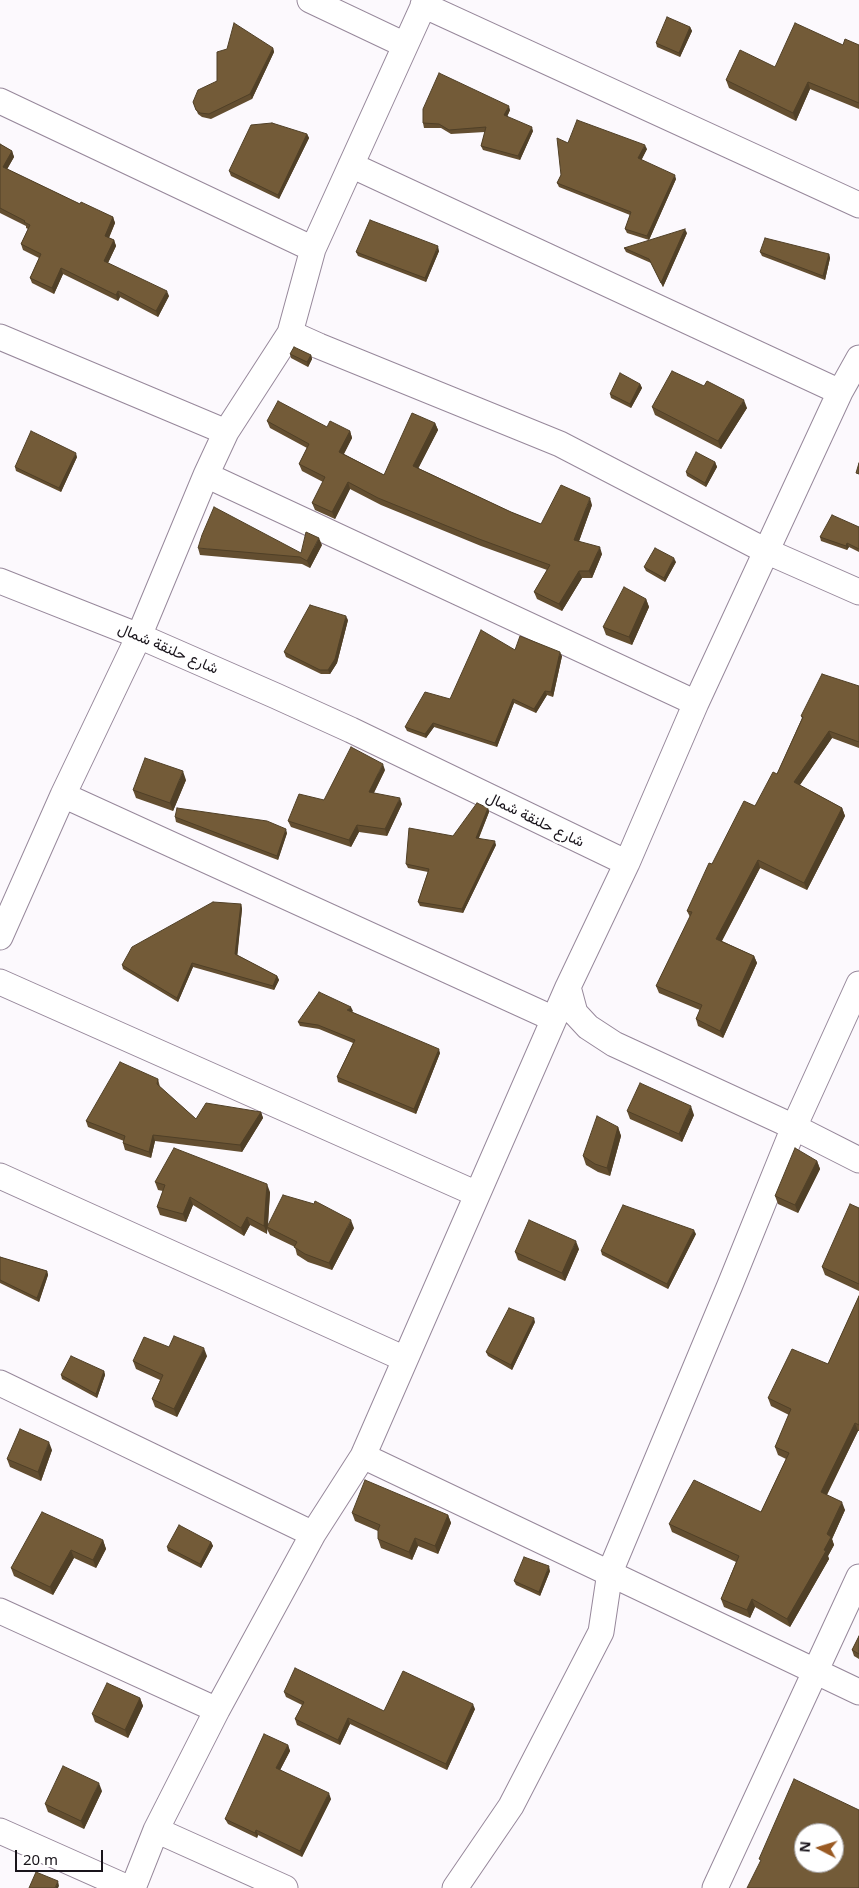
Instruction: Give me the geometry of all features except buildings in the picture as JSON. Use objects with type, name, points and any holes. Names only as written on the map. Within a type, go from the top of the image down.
[{"type":"street","points":[[310,0],[405,45]]},
{"type":"street","points":[[0,937],[63,795],[139,636],[206,475],[226,432],[290,333],[313,250],[424,3],[859,205]]},
{"type":"street","points":[[0,100],[313,250]]},
{"type":"street","points":[[351,165],[840,392]]},
{"type":"street","points":[[290,333],[560,444],[766,551],[859,592]]},
{"type":"street","points":[[0,337],[226,432]]},
{"type":"street","points":[[133,1888],[156,1830],[217,1710],[313,1534],[363,1456],[568,987],[627,863],[696,703],[840,392],[859,358]]},
{"type":"street","points":[[206,475],[696,703]]},
{"type":"street","name":"شارع حلنقة شمال","points":[[0,582],[139,636],[351,730],[627,863]]},
{"type":"street","points":[[63,795],[554,1019]]},
{"type":"street","points":[[0,982],[477,1194]]},
{"type":"street","points":[[455,1888],[511,1806],[602,1632],[610,1572],[794,1127],[859,984]]},
{"type":"street","points":[[568,987],[575,1013],[588,1026],[614,1044],[794,1127],[859,1160]]},
{"type":"street","points":[[0,1176],[406,1359]]},
{"type":"street","points":[[0,1383],[313,1534]]},
{"type":"street","points":[[363,1456],[859,1692]]},
{"type":"street","points":[[715,1888],[859,1577]]},
{"type":"street","points":[[0,1611],[217,1710]]},
{"type":"street","points":[[156,1830],[286,1888]]},
{"type":"street","points":[[0,1831],[128,1888]]}]
